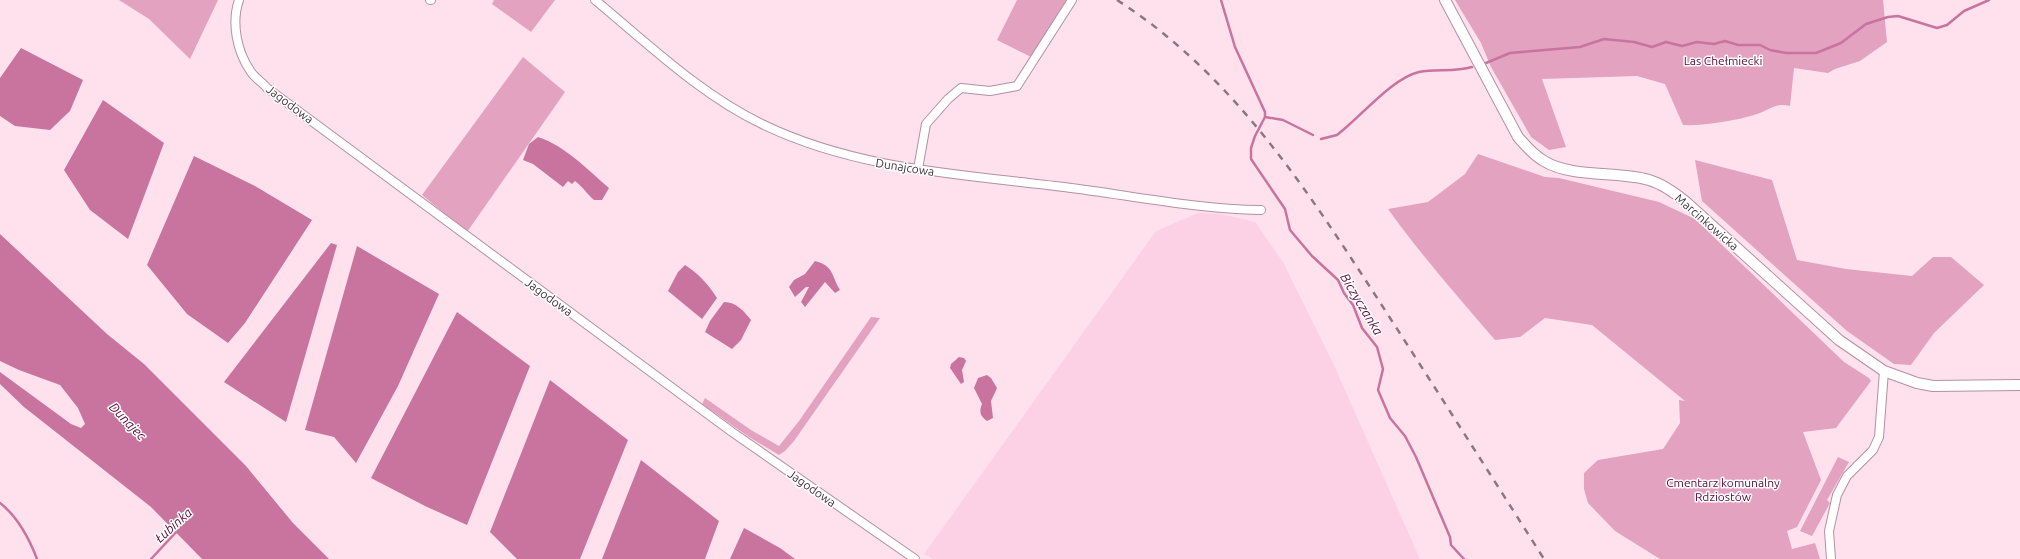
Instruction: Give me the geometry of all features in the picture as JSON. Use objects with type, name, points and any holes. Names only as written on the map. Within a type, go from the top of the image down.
[{"type":"street","name":"Jagodowa","points":[[239,0],[235,18],[236,35],[241,53],[251,72],[267,88],[732,432],[915,559]]},
{"type":"street","name":"Dunajcowa","points":[[594,0],[726,104],[761,124],[801,141],[859,158],[918,169],[1194,205],[1261,210]]},
{"type":"street","points":[[918,169],[926,124],[948,99],[961,88],[990,91],[1017,86],[1072,0]]},
{"type":"street","name":"Marcinkowicka","points":[[1445,0],[1518,137],[1530,152],[1546,162],[1562,168],[1649,180],[1666,187],[1686,202],[1839,340],[1884,371],[1917,383],[1933,386],[2020,385]]},
{"type":"street","points":[[1831,559],[1829,531],[1837,495],[1847,476],[1873,450],[1879,437],[1884,371]]},
{"type":"shaded area","points":[[1198,213],[1222,214],[1255,222],[1283,262],[1333,363],[1420,559],[933,559],[924,554],[1156,231]]},
{"type":"green space","points":[[119,0],[218,0],[190,59],[149,19]]},
{"type":"green space","points":[[494,0],[555,0],[531,32],[492,4]]},
{"type":"green space","points":[[1017,0],[1068,0],[1031,57],[997,40]]},
{"type":"green space","name":"Las Chełmiecki","points":[[1455,0],[1883,0],[1887,42],[1860,61],[1835,69],[1828,73],[1794,68],[1790,106],[1780,105],[1746,117],[1709,124],[1683,125],[1665,84],[1637,76],[1542,79],[1566,147],[1549,150],[1531,137],[1491,67],[1481,43]]},
{"type":"green space","points":[[523,57],[565,92],[467,232],[422,195]]},
{"type":"green space","name":"Cmentarz komunalny Rdziostów","points":[[1478,154],[1545,177],[1559,178],[1659,202],[1695,219],[1844,362],[1869,378],[1871,381],[1836,428],[1803,432],[1821,480],[1797,527],[1787,531],[1792,549],[1815,543],[1820,559],[1660,559],[1615,531],[1588,503],[1584,489],[1584,473],[1598,460],[1663,449],[1680,423],[1679,400],[1685,401],[1592,325],[1545,318],[1520,337],[1495,340],[1440,276],[1388,209],[1428,202],[1465,174]]},
{"type":"green space","points":[[1695,160],[1772,180],[1797,260],[1846,269],[1912,276],[1933,257],[1951,257],[1984,285],[1934,333],[1911,365],[1894,364],[1847,331],[1702,201]]},
{"type":"green space","points":[[871,317],[880,318],[794,441],[779,455],[749,437],[702,404],[705,398],[751,430],[779,446],[799,421]]},
{"type":"green space","points":[[1838,457],[1849,462],[1827,500],[1830,503],[1812,536],[1800,531]]},
{"type":"water","points":[[21,48],[83,80],[70,111],[50,130],[15,126],[0,116],[0,78]]},
{"type":"water","points":[[103,100],[164,143],[128,239],[90,210],[64,170]]},
{"type":"water","points":[[538,137],[566,152],[609,188],[602,200],[594,200],[575,181],[572,184],[568,181],[563,187],[533,164],[523,160],[529,144]]},
{"type":"water","points":[[194,156],[255,186],[312,220],[245,323],[228,343],[187,314],[147,265]]},
{"type":"water","name":"Dunajec","points":[[0,234],[107,334],[144,364],[246,466],[293,523],[329,559],[202,559],[151,507],[24,407],[0,384],[0,372],[71,424],[81,428],[85,424],[78,408],[60,385],[19,370],[0,361]]},
{"type":"water","points":[[331,243],[337,245],[286,422],[224,382]]},
{"type":"water","points":[[357,246],[439,294],[398,386],[356,463],[334,437],[305,430]]},
{"type":"water","points":[[815,261],[829,268],[840,290],[835,293],[825,282],[805,307],[801,302],[809,287],[806,287],[795,297],[789,287],[794,280],[805,274]]},
{"type":"water","points":[[685,265],[703,280],[717,298],[702,319],[668,291],[678,272]]},
{"type":"water","points":[[724,302],[736,305],[743,310],[751,320],[741,340],[732,349],[705,332],[710,321]]},
{"type":"water","points":[[457,312],[530,366],[467,525],[425,506],[371,478]]},
{"type":"water","points":[[959,357],[964,358],[966,361],[962,370],[964,382],[961,384],[950,368],[951,364]]},
{"type":"water","points":[[987,375],[991,378],[997,388],[991,401],[993,418],[987,421],[981,414],[982,404],[974,388],[978,378]]},
{"type":"water","points":[[550,380],[628,440],[580,559],[517,559],[490,532]]},
{"type":"water","points":[[641,460],[719,521],[705,559],[602,559]]},
{"type":"water","points":[[744,528],[780,548],[795,559],[730,559]]},
{"type":"waterway","name":"Biczyczanka","points":[[1221,0],[1235,47],[1265,112],[1265,117],[1255,136],[1251,148],[1251,159],[1285,209],[1290,230],[1312,256],[1338,280],[1344,293],[1353,305],[1362,328],[1377,347],[1383,369],[1378,390],[1390,418],[1405,436],[1416,457],[1450,537],[1451,545],[1464,559]]},
{"type":"waterway","points":[[1486,63],[1510,53],[1580,47],[1604,39],[1634,42],[1652,47],[1666,42],[1682,46],[1697,42],[1714,44],[1725,41],[1738,45],[1760,45],[1770,50],[1786,53],[1816,53],[1841,43],[1866,24],[1888,17],[1898,16],[1937,28],[1947,25],[1964,11],[1989,0]]},
{"type":"waterway","points":[[1321,139],[1337,135],[1379,97],[1399,81],[1409,76],[1419,72],[1472,67]]},
{"type":"waterway","points":[[1265,117],[1283,120],[1313,135]]},
{"type":"waterway","name":"Łubinka","points":[[0,503],[18,521],[37,559]]},
{"type":"waterway","name":"Łubinka","points":[[151,559],[178,530]]},
{"type":"railway","points":[[1117,0],[1159,30],[1197,63],[1232,99],[1265,137],[1296,177],[1381,304],[1544,559]]}]
